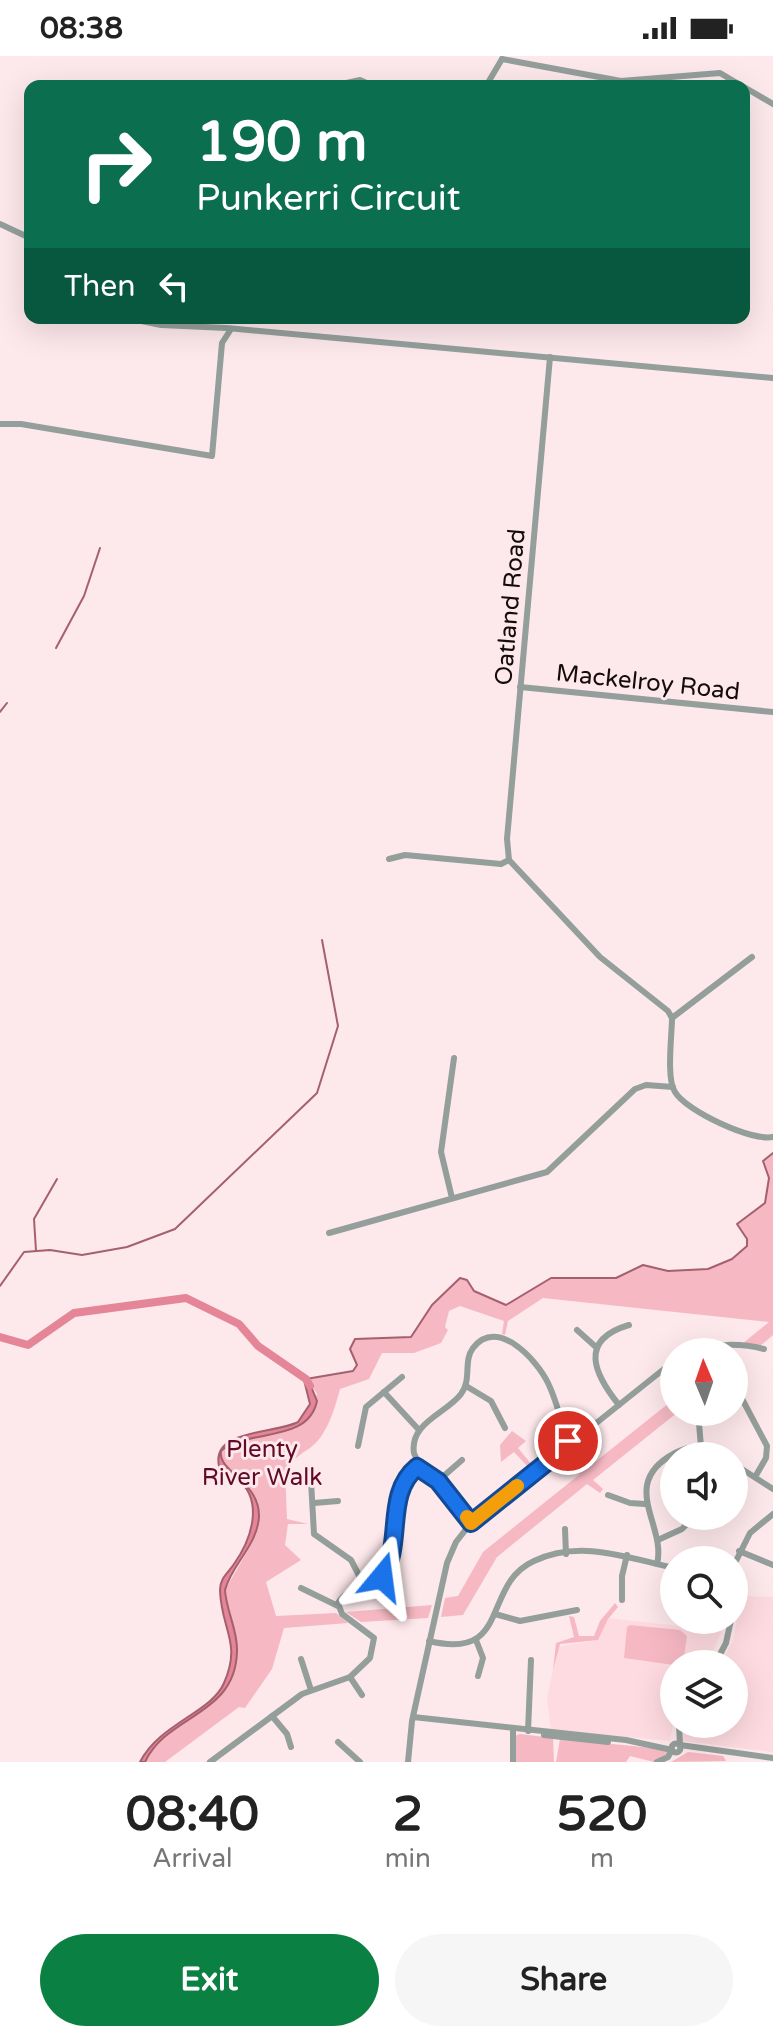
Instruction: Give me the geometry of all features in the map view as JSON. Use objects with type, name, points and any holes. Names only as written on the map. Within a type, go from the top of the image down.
[{"type":"street","points":[[489,80],[501,57],[604,80]]},
{"type":"street","points":[[658,80],[720,73],[732,80]]},
{"type":"street","points":[[750,91],[773,104]]},
{"type":"street","points":[[0,224],[24,235]]},
{"type":"street","points":[[156,324],[773,378]]},
{"type":"street","points":[[227,324],[229,328]]},
{"type":"street","points":[[0,424],[21,424],[212,456],[222,343],[229,328]]},
{"type":"street","name":"Oatland Road","points":[[509,860],[520,687],[550,357]]},
{"type":"street","name":"Mackelroy Road","points":[[520,687],[773,712]]},
{"type":"street","points":[[389,859],[405,855],[501,864],[509,860],[600,957],[664,1007],[672,1018],[673,1087],[683,1101],[744,1134],[757,1139],[773,1137]]},
{"type":"street","points":[[672,1018],[752,957]]},
{"type":"street","points":[[452,1198],[441,1152],[454,1058]]},
{"type":"street","points":[[329,1233],[547,1172],[635,1089],[646,1085],[673,1087]]},
{"type":"street","points":[[619,1405],[597,1375],[597,1348],[610,1333],[629,1325]]},
{"type":"street","points":[[577,1330],[597,1348]]},
{"type":"street","points":[[471,1523],[438,1481],[419,1465],[413,1446],[419,1430],[459,1397],[466,1386],[473,1348],[488,1338],[505,1338],[546,1378],[564,1429],[572,1440]]},
{"type":"street","points":[[748,1348],[773,1350]]},
{"type":"street","points":[[408,1762],[412,1719],[449,1557],[471,1523],[660,1372]]},
{"type":"street","points":[[358,1446],[364,1411],[402,1377]]},
{"type":"street","points":[[466,1386],[488,1398],[505,1428]]},
{"type":"street","points":[[384,1392],[419,1430]]},
{"type":"street","points":[[748,1410],[767,1446],[766,1458],[755,1477]]},
{"type":"street","points":[[438,1481],[462,1460]]},
{"type":"street","points":[[338,1606],[346,1594],[379,1580],[388,1567],[400,1492],[408,1474],[419,1465]]},
{"type":"street","points":[[657,1564],[660,1539],[645,1504],[651,1479],[660,1466]]},
{"type":"street","points":[[748,1473],[773,1489]]},
{"type":"street","points":[[311,1481],[314,1534],[351,1560],[365,1587]]},
{"type":"street","points":[[608,1495],[630,1503],[645,1504]]},
{"type":"street","points":[[314,1503],[338,1501]]},
{"type":"street","points":[[742,1546],[756,1526],[773,1514]]},
{"type":"street","points":[[565,1529],[566,1554]]},
{"type":"street","points":[[660,1539],[680,1530]]},
{"type":"street","points":[[429,1641],[458,1645],[476,1640],[485,1633],[509,1581],[520,1569],[543,1557],[601,1550],[660,1565]]},
{"type":"street","points":[[622,1600],[622,1576],[627,1555]]},
{"type":"street","points":[[748,1555],[773,1565]]},
{"type":"street","points":[[210,1762],[311,1690],[350,1677],[370,1658],[375,1643],[370,1634],[342,1614],[338,1606],[301,1588]]},
{"type":"street","points":[[495,1614],[520,1621],[577,1610]]},
{"type":"street","points":[[476,1640],[483,1658],[478,1676]]},
{"type":"street","points":[[301,1659],[311,1690]]},
{"type":"street","points":[[528,1731],[531,1660]]},
{"type":"street","points":[[350,1677],[362,1695]]},
{"type":"street","points":[[272,1716],[287,1734],[291,1747]]},
{"type":"street","points":[[412,1719],[773,1758]]},
{"type":"street","points":[[513,1730],[513,1762]]},
{"type":"street","points":[[667,1762],[676,1748],[677,1738]]},
{"type":"street","points":[[338,1742],[360,1762]]},
{"type":"street","points":[[657,1762],[668,1757],[676,1748]]},
{"type":"street","points":[[219,1755],[225,1762]]},
{"type":"shaded area","points":[[308,1379],[317,1401],[311,1415],[302,1424],[290,1430],[233,1444],[221,1451],[234,1439],[298,1422],[310,1404],[304,1380]]},
{"type":"shaded area","points":[[221,1451],[226,1466],[253,1495],[259,1517],[254,1537],[225,1590],[237,1643],[234,1672],[213,1702],[169,1734],[155,1746],[145,1762],[140,1762],[159,1738],[218,1693],[229,1669],[231,1646],[220,1586],[250,1533],[253,1510],[247,1489],[219,1466]]},
{"type":"shaded area","points":[[748,1596],[773,1597],[773,1752],[683,1741],[683,1738],[748,1738],[748,1650],[728,1650],[735,1634],[748,1634]]},
{"type":"shaded area","points":[[608,1618],[660,1624],[660,1634],[721,1634],[713,1650],[660,1650],[660,1738],[671,1738],[670,1741],[551,1730],[547,1698],[558,1647],[598,1640]]},
{"type":"green space","name":"Plenty River Walk","points":[[773,1153],[773,1335],[759,1347],[748,1345],[748,1339],[769,1322],[543,1298],[508,1321],[505,1335],[502,1334],[504,1321],[460,1306],[449,1311],[445,1327],[448,1330],[441,1343],[414,1353],[382,1353],[369,1379],[340,1389],[326,1429],[316,1443],[285,1470],[287,1519],[308,1524],[288,1524],[285,1545],[301,1560],[266,1582],[276,1616],[336,1613],[348,1623],[284,1628],[272,1669],[245,1708],[239,1707],[165,1762],[145,1762],[155,1746],[168,1734],[213,1702],[225,1689],[233,1673],[237,1644],[225,1590],[252,1543],[259,1515],[251,1495],[220,1457],[223,1449],[243,1440],[286,1430],[307,1420],[317,1394],[308,1379],[353,1371],[357,1365],[350,1349],[355,1339],[411,1337],[432,1305],[460,1278],[467,1280],[474,1291],[506,1305],[551,1278],[616,1278],[643,1265],[668,1271],[708,1269],[732,1259],[747,1246],[747,1239],[737,1224],[765,1202],[769,1178],[763,1161]]},
{"type":"green space","points":[[660,1410],[660,1426],[593,1480],[603,1489],[600,1493],[587,1484],[497,1557],[463,1615],[441,1617],[445,1598],[458,1596],[483,1552],[580,1474],[566,1456],[570,1452],[585,1470]]},
{"type":"green space","points":[[512,1431],[526,1441],[518,1448],[533,1466],[530,1469],[514,1452],[501,1462],[500,1445]]},
{"type":"green space","points":[[615,1603],[618,1607],[598,1640],[560,1644],[553,1670],[556,1643],[574,1637],[569,1616],[574,1617],[579,1636],[594,1636],[600,1621]]},
{"type":"green space","points":[[432,1605],[428,1618],[361,1622],[346,1612]]},
{"type":"green space","points":[[627,1627],[660,1628],[660,1634],[685,1634],[685,1650],[660,1650],[660,1663],[624,1658]]},
{"type":"green space","points":[[515,1736],[553,1738],[554,1762],[516,1762]]},
{"type":"green space","points":[[560,1739],[664,1749],[668,1753],[654,1762],[630,1756],[626,1762],[556,1762]]},
{"type":"green space","points":[[688,1752],[723,1756],[726,1761],[671,1762]]},
{"type":"waterway","points":[[56,648],[84,596],[100,548]]},
{"type":"waterway","points":[[0,712],[7,703]]},
{"type":"waterway","points":[[0,1286],[24,1252],[50,1250],[82,1255],[127,1247],[175,1229],[317,1093],[338,1026],[322,940]]},
{"type":"waterway","points":[[306,1379],[353,1371],[357,1365],[350,1349],[355,1339],[411,1337],[432,1305],[460,1278],[467,1280],[474,1291],[506,1305],[551,1278],[616,1278],[643,1265],[668,1271],[708,1269],[732,1259],[747,1246],[747,1239],[737,1224],[765,1203],[769,1178],[763,1161],[773,1153]]},
{"type":"waterway","points":[[36,1251],[34,1219],[57,1179]]},
{"type":"waterway","points":[[0,1337],[28,1345],[74,1313],[186,1298],[239,1324],[258,1346],[306,1379],[310,1386]]},
{"type":"slow traffic","points":[[467,1517],[471,1523],[517,1486]]},
{"type":"route","points":[[382,1577],[390,1560],[400,1492],[408,1474],[419,1465],[438,1481],[471,1523],[561,1451],[568,1441]]}]
